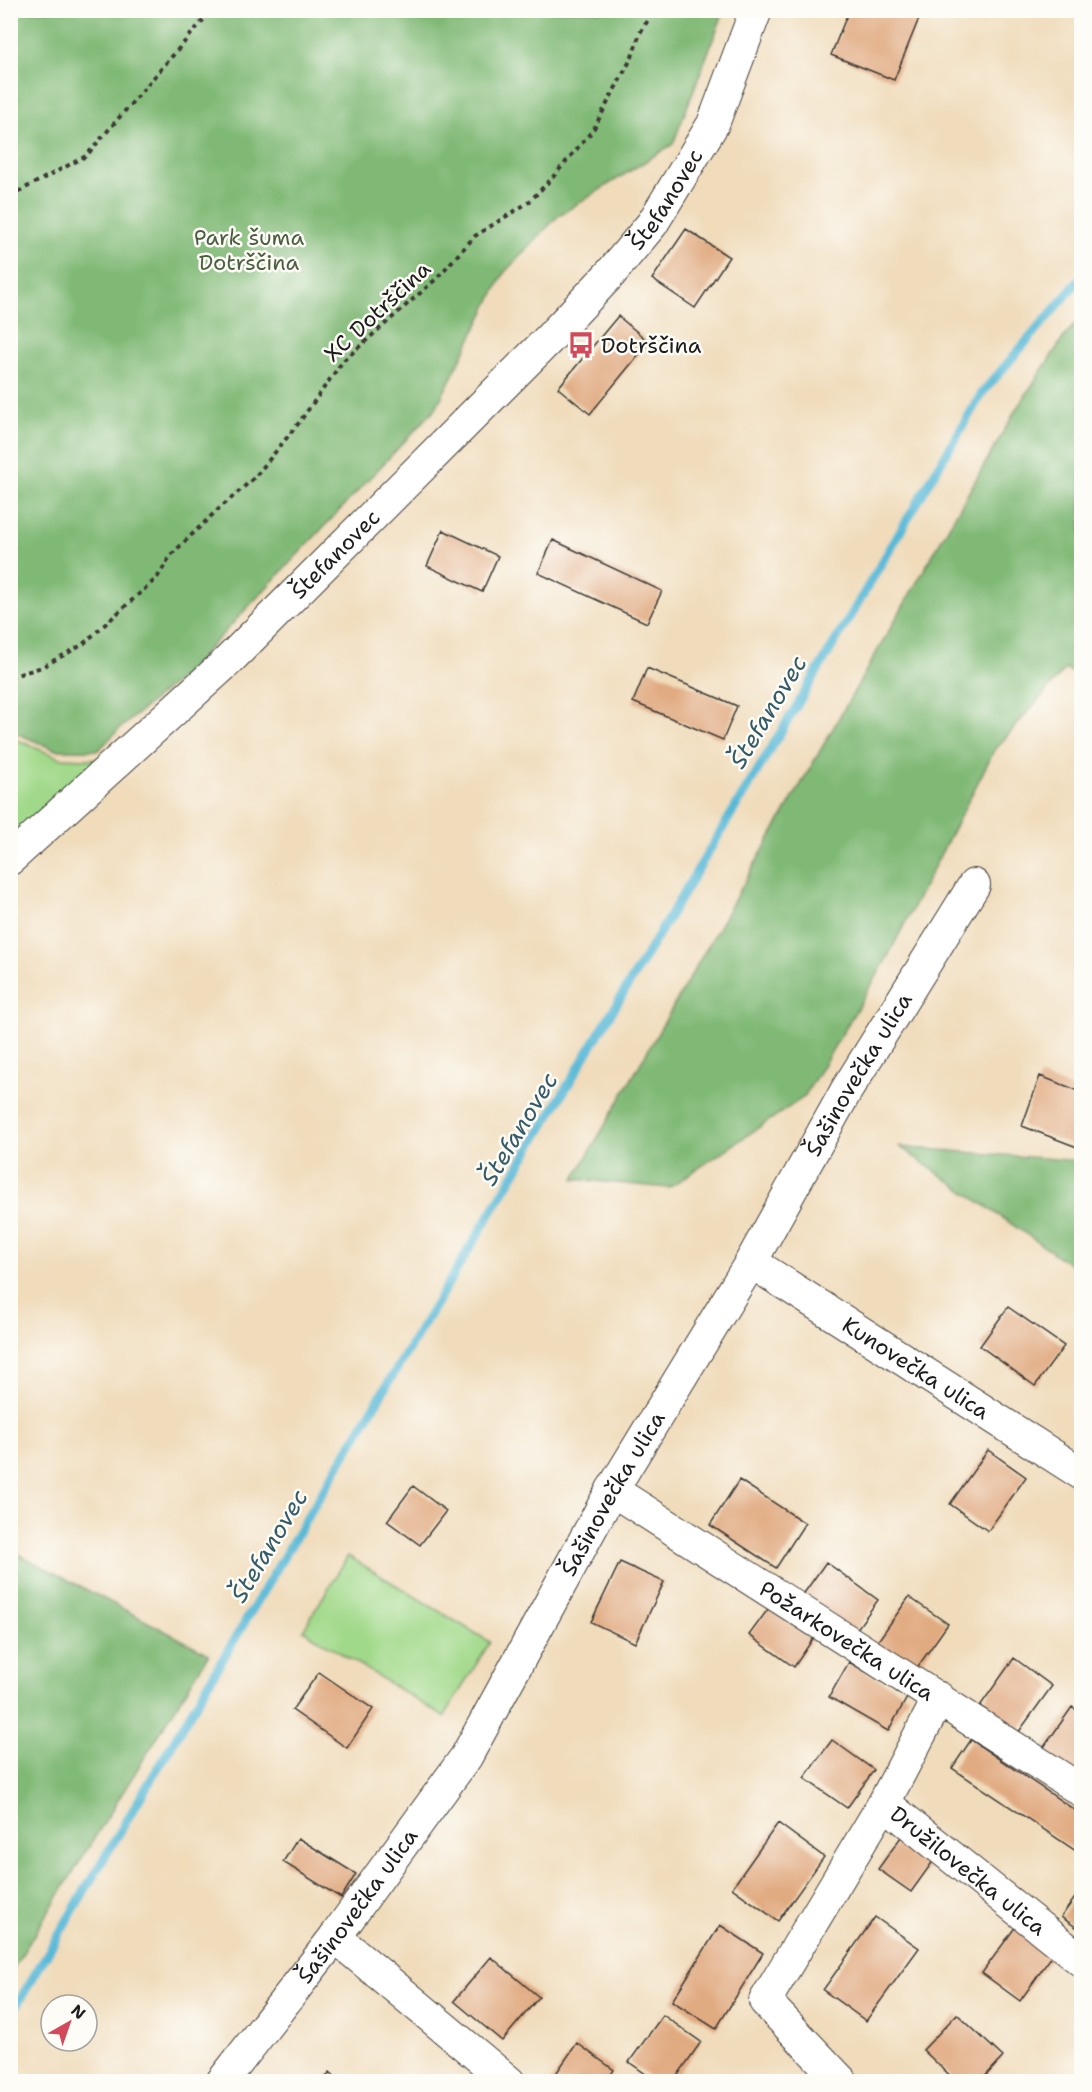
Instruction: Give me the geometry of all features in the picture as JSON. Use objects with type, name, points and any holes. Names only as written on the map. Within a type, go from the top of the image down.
[{"type":"street","name":"Štefanovec","points":[[10,859],[228,661],[546,342],[610,274],[652,224],[713,124],[756,10]]},
{"type":"street","name":"Šašinovečka ulica","points":[[238,2076],[335,1937],[466,1757],[612,1490],[752,1262],[846,1091],[974,885]]},
{"type":"street","name":"Kunovečka ulica","points":[[752,1262],[1082,1474]]},
{"type":"street","name":"Požarkovečka ulica","points":[[612,1490],[1082,1791]]},
{"type":"street","points":[[842,2082],[765,2001],[884,1803],[939,1698]]},
{"type":"street","name":"Družilovečka ulica","points":[[884,1803],[1082,1961]]},
{"type":"street","points":[[335,1937],[509,2082]]},
{"type":"path","points":[[10,196],[86,156],[212,10]]},
{"type":"path","name":"XC Dotrščina","points":[[10,677],[42,668],[82,645],[157,578],[171,555],[255,477],[298,424],[343,361],[436,279],[475,236],[530,202],[592,129],[632,57],[640,33],[654,10]]},
{"type":"green space","name":"Park šuma Dotrščina","points":[[10,11],[724,11],[673,144],[558,216],[504,273],[436,408],[184,675],[117,731],[99,750],[56,750],[11,733]]},
{"type":"green space","points":[[1081,317],[1081,681],[1066,668],[994,751],[885,962],[804,1097],[669,1188],[574,1179],[1017,408],[1064,337]]},
{"type":"green space","points":[[11,739],[60,758],[111,760],[11,842]]},
{"type":"green space","points":[[900,1147],[1081,1161],[1081,1272]]},
{"type":"green space","points":[[11,1550],[209,1654],[11,1972]]},
{"type":"green space","points":[[348,1556],[490,1642],[444,1717],[303,1630]]},
{"type":"building","points":[[849,10],[922,11],[894,80],[831,55]]},
{"type":"building","points":[[686,229],[729,257],[695,308],[652,279]]},
{"type":"building","points":[[618,316],[649,342],[590,414],[558,388]]},
{"type":"building","points":[[443,530],[498,556],[482,592],[427,566]]},
{"type":"building","points":[[553,540],[662,591],[647,623],[538,573]]},
{"type":"building","points":[[647,668],[737,706],[723,740],[633,702]]},
{"type":"building","points":[[1040,1076],[1082,1092],[1082,1136],[1077,1147],[1022,1126]]},
{"type":"building","points":[[1008,1307],[1064,1346],[1035,1386],[980,1346]]},
{"type":"building","points":[[988,1450],[1026,1477],[988,1531],[950,1504]]},
{"type":"building","points":[[739,1480],[805,1523],[776,1568],[710,1525]]},
{"type":"building","points":[[413,1486],[446,1511],[420,1545],[387,1521]]},
{"type":"building","points":[[620,1562],[664,1582],[635,1643],[591,1622]]},
{"type":"building","points":[[826,1562],[878,1600],[854,1633],[802,1596]]},
{"type":"building","points":[[909,1597],[948,1624],[914,1672],[875,1645]]},
{"type":"building","points":[[771,1605],[815,1636],[794,1667],[749,1635]]},
{"type":"building","points":[[1014,1658],[1052,1686],[1018,1733],[980,1706]]},
{"type":"building","points":[[849,1662],[908,1696],[888,1731],[829,1697]]},
{"type":"building","points":[[319,1672],[373,1709],[347,1748],[292,1710]]},
{"type":"building","points":[[1072,1707],[1082,1713],[1082,1775],[1039,1754]]},
{"type":"building","points":[[832,1740],[874,1770],[847,1808],[804,1778]]},
{"type":"building","points":[[971,1740],[1082,1815],[1082,1855],[952,1768]]},
{"type":"building","points":[[778,1823],[824,1857],[778,1921],[732,1888]]},
{"type":"building","points":[[906,1830],[939,1853],[911,1892],[878,1869]]},
{"type":"building","points":[[298,1838],[356,1874],[341,1898],[283,1862]]},
{"type":"building","points":[[1082,1888],[1082,1931],[1061,1917]]},
{"type":"building","points":[[875,1917],[919,1948],[866,2021],[823,1990]]},
{"type":"building","points":[[720,1925],[763,1953],[716,2029],[672,2001]]},
{"type":"building","points":[[1016,1926],[1054,1953],[1020,2001],[982,1973]]},
{"type":"building","points":[[491,1957],[539,1997],[502,2041],[454,2001]]},
{"type":"building","points":[[957,2014],[1003,2057],[980,2082],[957,2082],[923,2050]]},
{"type":"building","points":[[663,2015],[701,2042],[673,2082],[657,2082],[629,2062]]},
{"type":"building","points":[[577,2043],[614,2070],[606,2082],[550,2082]]},
{"type":"building","points":[[330,2072],[341,2082],[322,2082]]},
{"type":"waterway","name":"Štefanovec","points":[[10,2016],[320,1496],[829,652],[982,393],[1082,277]]},
{"type":"place","name":"Dotrščina","points":[[581,345]]}]
